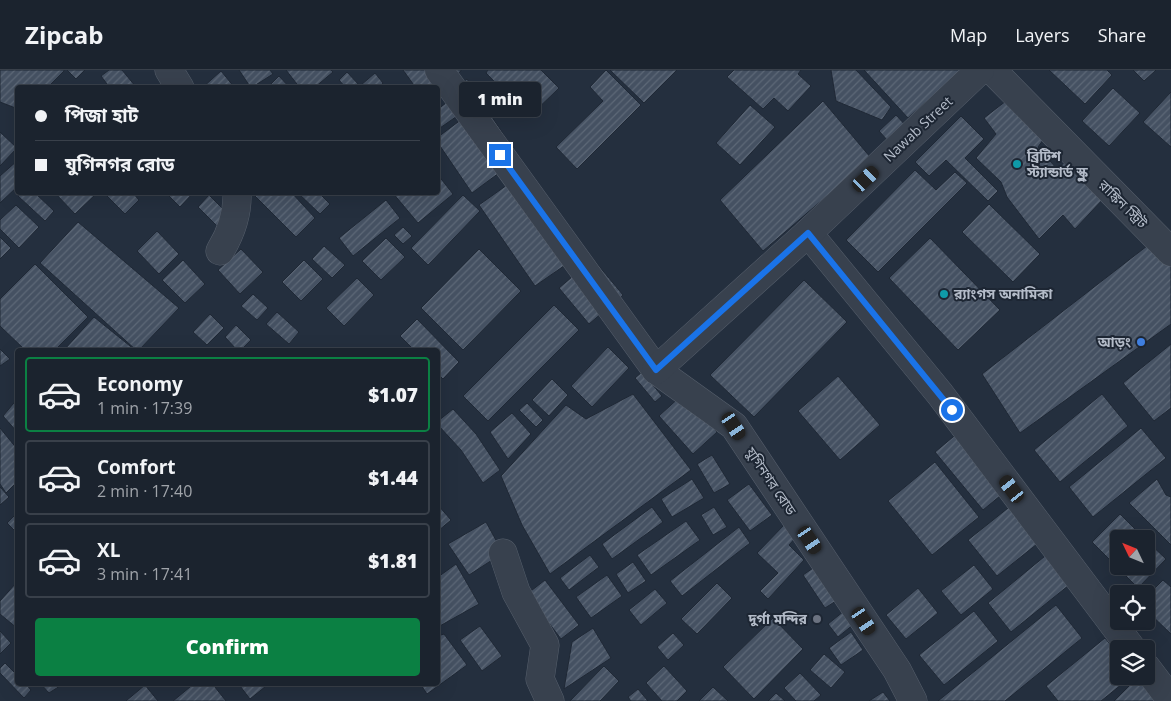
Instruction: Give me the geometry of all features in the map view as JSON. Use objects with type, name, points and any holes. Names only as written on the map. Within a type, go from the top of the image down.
[{"type":"street","points":[[169,70],[178,85]]},
{"type":"street","name":"যুগিনগর রোড","points":[[439,70],[656,370],[734,426],[897,670],[914,701]]},
{"type":"street","name":"Nawab Street","points":[[656,370],[808,233],[980,70]]},
{"type":"street","name":"রাঙ্কিন স্ট্রিট","points":[[992,70],[1171,252]]},
{"type":"street","points":[[220,251],[229,236],[238,205],[237,195]]},
{"type":"street","points":[[808,233],[940,394],[1125,640]]},
{"type":"street","points":[[503,553],[516,592],[545,645],[540,679],[550,701]]},
{"type":"street","points":[[1155,679],[1171,700]]},
{"type":"building","points":[[0,70],[64,70],[50,85],[15,85],[15,108],[0,102]]},
{"type":"building","points":[[67,70],[85,70],[76,79]]},
{"type":"building","points":[[109,70],[122,70],[134,85],[108,85],[101,76]]},
{"type":"building","points":[[239,70],[270,70],[273,74],[256,85],[249,85]]},
{"type":"building","points":[[286,70],[331,70],[333,72],[318,85],[298,85]]},
{"type":"building","points":[[403,70],[461,70],[440,87],[440,85],[414,85]]},
{"type":"building","points":[[488,70],[541,70],[559,88],[529,117],[486,73]]},
{"type":"building","points":[[606,70],[641,105],[577,169],[556,147],[603,101],[590,87]]},
{"type":"building","points":[[610,70],[677,70],[644,103]]},
{"type":"building","points":[[734,70],[801,70],[798,74],[811,86],[788,111],[774,98],[763,109],[727,77]]},
{"type":"building","points":[[831,70],[856,70],[891,107],[882,120],[836,101]]},
{"type":"building","points":[[864,70],[962,70],[908,118]]},
{"type":"building","points":[[1049,70],[1107,70],[1112,75],[1085,104]]},
{"type":"building","points":[[1133,70],[1156,70],[1144,81]]},
{"type":"building","points":[[221,71],[233,85],[205,85]]},
{"type":"building","points":[[347,72],[359,85],[343,85],[339,80]]},
{"type":"building","points":[[375,73],[383,83],[381,85],[361,85]]},
{"type":"building","points":[[279,76],[287,85],[270,85]]},
{"type":"building","points":[[467,79],[519,158],[472,193],[440,146],[440,136],[470,113],[451,91]]},
{"type":"building","name":"ব্রিটিশ স্ট্যান্ডার্ড স্কুল","points":[[1024,87],[1043,140],[1038,147],[1057,169],[1074,154],[1105,197],[1075,229],[1063,215],[1039,239],[1007,197],[1001,182],[976,158],[996,134],[984,118]]},
{"type":"building","points":[[1113,88],[1140,113],[1109,146],[1082,121]]},
{"type":"building","points":[[1171,92],[1171,147],[1143,122]]},
{"type":"building","points":[[450,100],[460,114],[440,128],[440,108]]},
{"type":"building","points":[[823,101],[871,158],[763,251],[720,200]]},
{"type":"building","points":[[750,105],[775,127],[740,165],[716,143]]},
{"type":"building","points":[[896,115],[907,127],[889,142],[879,131]]},
{"type":"building","points":[[961,116],[984,139],[965,158],[998,191],[988,201],[946,160],[929,176],[915,162]]},
{"type":"building","points":[[0,132],[15,146],[15,150],[0,166]]},
{"type":"building","points":[[15,163],[15,189],[0,203],[0,176]]},
{"type":"building","points":[[528,170],[584,252],[535,286],[479,205]]},
{"type":"building","points":[[915,170],[936,190],[955,172],[967,183],[878,272],[846,240]]},
{"type":"building","points":[[440,178],[453,194],[418,223],[395,195],[440,195]]},
{"type":"building","points":[[37,195],[54,211],[45,221],[18,196]]},
{"type":"building","points":[[57,195],[95,195],[75,214]]},
{"type":"building","points":[[106,195],[135,195],[139,200],[125,214]]},
{"type":"building","points":[[168,195],[191,195],[180,207]]},
{"type":"building","points":[[209,195],[228,214],[217,226],[198,207]]},
{"type":"building","points":[[254,195],[294,195],[315,218],[296,237]]},
{"type":"building","points":[[300,195],[321,195],[330,204],[320,214]]},
{"type":"building","points":[[463,195],[480,211],[428,265],[411,248]]},
{"type":"building","points":[[386,200],[400,218],[353,256],[339,238]]},
{"type":"building","points":[[989,204],[1040,254],[1013,282],[962,232]]},
{"type":"building","points":[[16,205],[39,227],[19,248],[0,229],[0,220]]},
{"type":"building","points":[[78,222],[179,308],[141,348],[134,348],[40,263]]},
{"type":"building","points":[[403,227],[412,236],[403,244],[394,235]]},
{"type":"building","points":[[157,231],[179,254],[159,274],[137,251]]},
{"type":"building","points":[[1165,232],[1171,239],[1171,324],[1020,433],[982,374]]},
{"type":"building","points":[[0,237],[11,248],[0,259]]},
{"type":"building","points":[[386,238],[405,257],[381,280],[362,261]]},
{"type":"building","name":"র‌্যাংগস অনামিকা","points":[[930,238],[1000,310],[958,350],[889,278]]},
{"type":"building","points":[[324,246],[345,265],[332,278],[312,259]]},
{"type":"building","points":[[241,249],[263,272],[240,294],[218,270]]},
{"type":"building","points":[[479,249],[521,291],[463,350],[421,308]]},
{"type":"building","points":[[593,259],[623,295],[589,324],[559,288]]},
{"type":"building","points":[[183,260],[205,284],[185,303],[162,280]]},
{"type":"building","points":[[304,260],[323,279],[301,301],[282,282]]},
{"type":"building","points":[[35,264],[88,317],[57,348],[23,348],[0,326],[0,299]]},
{"type":"building","points":[[357,278],[374,295],[344,326],[326,308]]},
{"type":"building","points":[[804,280],[847,322],[754,417],[710,375]]},
{"type":"building","points":[[253,294],[268,308],[257,320],[241,306]]},
{"type":"building","points":[[554,305],[579,330],[488,421],[463,396]]},
{"type":"building","points":[[277,312],[299,332],[289,344],[266,324]]},
{"type":"building","points":[[210,314],[224,328],[207,345],[193,332]]},
{"type":"building","points":[[94,317],[133,348],[66,348]]},
{"type":"building","points":[[417,319],[459,362],[443,379],[440,376],[440,348],[412,348],[400,336]]},
{"type":"building","points":[[236,325],[251,340],[243,348],[235,348],[225,337]]},
{"type":"building","points":[[1171,344],[1171,408],[1154,421],[1123,383]]},
{"type":"building","points":[[608,347],[629,368],[592,407],[571,386]]},
{"type":"building","points":[[0,349],[10,359],[0,366]]},
{"type":"building","points":[[642,372],[662,396],[655,402],[635,378]]},
{"type":"building","points":[[838,376],[880,425],[840,460],[798,411]]},
{"type":"building","points":[[552,379],[568,395],[549,416],[532,400]]},
{"type":"building","points":[[633,394],[691,470],[550,574],[522,525],[501,476],[566,405],[586,419]]},
{"type":"building","points":[[683,394],[717,432],[693,454],[659,416]]},
{"type":"building","points":[[1102,394],[1128,426],[1060,482],[1034,450]]},
{"type":"building","points":[[15,402],[15,430],[3,416]]},
{"type":"building","points":[[527,403],[543,420],[536,427],[519,410]]},
{"type":"building","points":[[453,409],[476,434],[500,470],[483,483],[461,450],[440,427],[440,419]]},
{"type":"building","points":[[512,413],[531,434],[508,459],[490,432]]},
{"type":"building","points":[[965,427],[1012,486],[983,510],[935,452]]},
{"type":"building","points":[[0,428],[15,446],[15,484],[6,493],[0,484]]},
{"type":"building","points":[[1141,428],[1166,458],[1093,517],[1069,487]]},
{"type":"building","points":[[712,455],[730,484],[714,493],[697,464]]},
{"type":"building","points":[[935,462],[979,517],[932,555],[888,501]]},
{"type":"building","points":[[692,479],[704,498],[672,517],[661,499]]},
{"type":"building","points":[[1157,479],[1166,495],[1171,497],[1171,545],[1129,503]]},
{"type":"building","points":[[749,484],[772,515],[750,531],[727,500]]},
{"type":"building","points":[[0,487],[9,497],[0,505]]},
{"type":"building","points":[[1018,500],[1047,536],[997,576],[968,540]]},
{"type":"building","points":[[440,507],[451,520],[440,529]]},
{"type":"building","points":[[652,507],[663,522],[612,559],[602,544]]},
{"type":"building","points":[[714,507],[727,527],[713,535],[701,515]]},
{"type":"building","points":[[1120,514],[1136,530],[1110,530],[1110,560],[1092,542]]},
{"type":"building","points":[[15,515],[15,531],[7,523]]},
{"type":"building","points":[[686,521],[700,540],[651,575],[637,555]]},
{"type":"building","points":[[486,522],[503,553],[469,575],[448,544]]},
{"type":"building","points":[[785,524],[797,536],[789,545],[804,560],[768,599],[760,591],[778,573],[757,553]]},
{"type":"building","points":[[739,527],[750,543],[682,596],[670,581]]},
{"type":"building","points":[[1155,549],[1166,559],[1155,570]]},
{"type":"building","points":[[1050,552],[1074,581],[1011,632],[988,603]]},
{"type":"building","points":[[590,555],[599,567],[569,590],[560,578]]},
{"type":"building","points":[[633,562],[646,581],[628,593],[616,574]]},
{"type":"building","points":[[456,564],[479,604],[440,626],[440,576]]},
{"type":"building","points":[[974,565],[993,589],[961,615],[941,591]]},
{"type":"building","points":[[816,566],[839,599],[825,608],[803,575]]},
{"type":"building","points":[[607,575],[622,596],[591,618],[576,597]]},
{"type":"building","points":[[1125,575],[1151,575],[1141,585],[1135,585]]},
{"type":"building","points":[[545,580],[579,625],[561,639],[527,594]]},
{"type":"building","points":[[1163,580],[1171,587],[1171,634],[1155,619],[1155,588]]},
{"type":"building","points":[[717,583],[732,598],[697,634],[681,619]]},
{"type":"building","points":[[15,584],[15,626],[0,614],[0,601]]},
{"type":"building","points":[[918,588],[938,613],[906,639],[886,615]]},
{"type":"building","points":[[655,589],[667,603],[641,625],[629,610]]},
{"type":"building","points":[[1056,605],[1082,638],[1005,701],[938,701]]},
{"type":"building","points":[[844,611],[854,624],[838,637],[828,624]]},
{"type":"building","points":[[974,611],[998,641],[944,685],[919,655]]},
{"type":"building","points":[[773,618],[803,649],[754,699],[723,667]]},
{"type":"building","points":[[480,626],[502,656],[482,671],[460,640]]},
{"type":"building","points":[[593,628],[611,658],[564,689],[572,642]]},
{"type":"building","points":[[0,631],[11,643],[0,654]]},
{"type":"building","points":[[851,632],[863,650],[841,665],[829,648]]},
{"type":"building","points":[[673,633],[684,645],[668,660],[657,647]]},
{"type":"building","points":[[444,634],[467,665],[440,685],[440,635]]},
{"type":"building","points":[[1105,638],[1110,644],[1110,685],[1121,685],[1101,701],[1058,701],[1046,686]]},
{"type":"building","points":[[824,654],[845,672],[831,688],[810,670]]},
{"type":"building","points":[[5,663],[15,673],[15,686],[28,686],[31,690],[24,698],[0,673],[0,668]]},
{"type":"building","points":[[604,666],[619,681],[600,701],[570,701]]},
{"type":"building","points":[[664,666],[687,691],[677,701],[662,701],[646,683]]},
{"type":"building","points":[[800,673],[821,695],[814,701],[796,701],[784,688]]},
{"type":"building","points":[[1130,685],[1146,685],[1159,701],[1114,701]]},
{"type":"building","points":[[43,686],[60,686],[49,693]]},
{"type":"building","points":[[146,686],[158,701],[126,701]]},
{"type":"building","points":[[191,686],[214,686],[226,701],[173,701]]},
{"type":"building","points":[[240,686],[266,686],[250,699]]},
{"type":"building","points":[[422,686],[438,686],[427,694]]},
{"type":"building","points":[[713,687],[728,701],[699,701]]},
{"type":"building","points":[[638,689],[648,701],[631,701],[628,697]]},
{"type":"building","points":[[883,692],[890,701],[869,701]]},
{"type":"building","points":[[776,693],[785,701],[768,701]]},
{"type":"place","name":"ব্রিটিশ স্ট্যান্ডার্ড স্কুল","points":[[1017,164]]},
{"type":"place","name":"র‌্যাংগস অনামিকা","points":[[944,294]]},
{"type":"place","name":"আড়ং","points":[[1141,342]]},
{"type":"place","name":"দুর্গা মন্দির","points":[[817,619]]},
{"type":"route","points":[[500,155],[656,370],[808,233],[952,410]]}]
